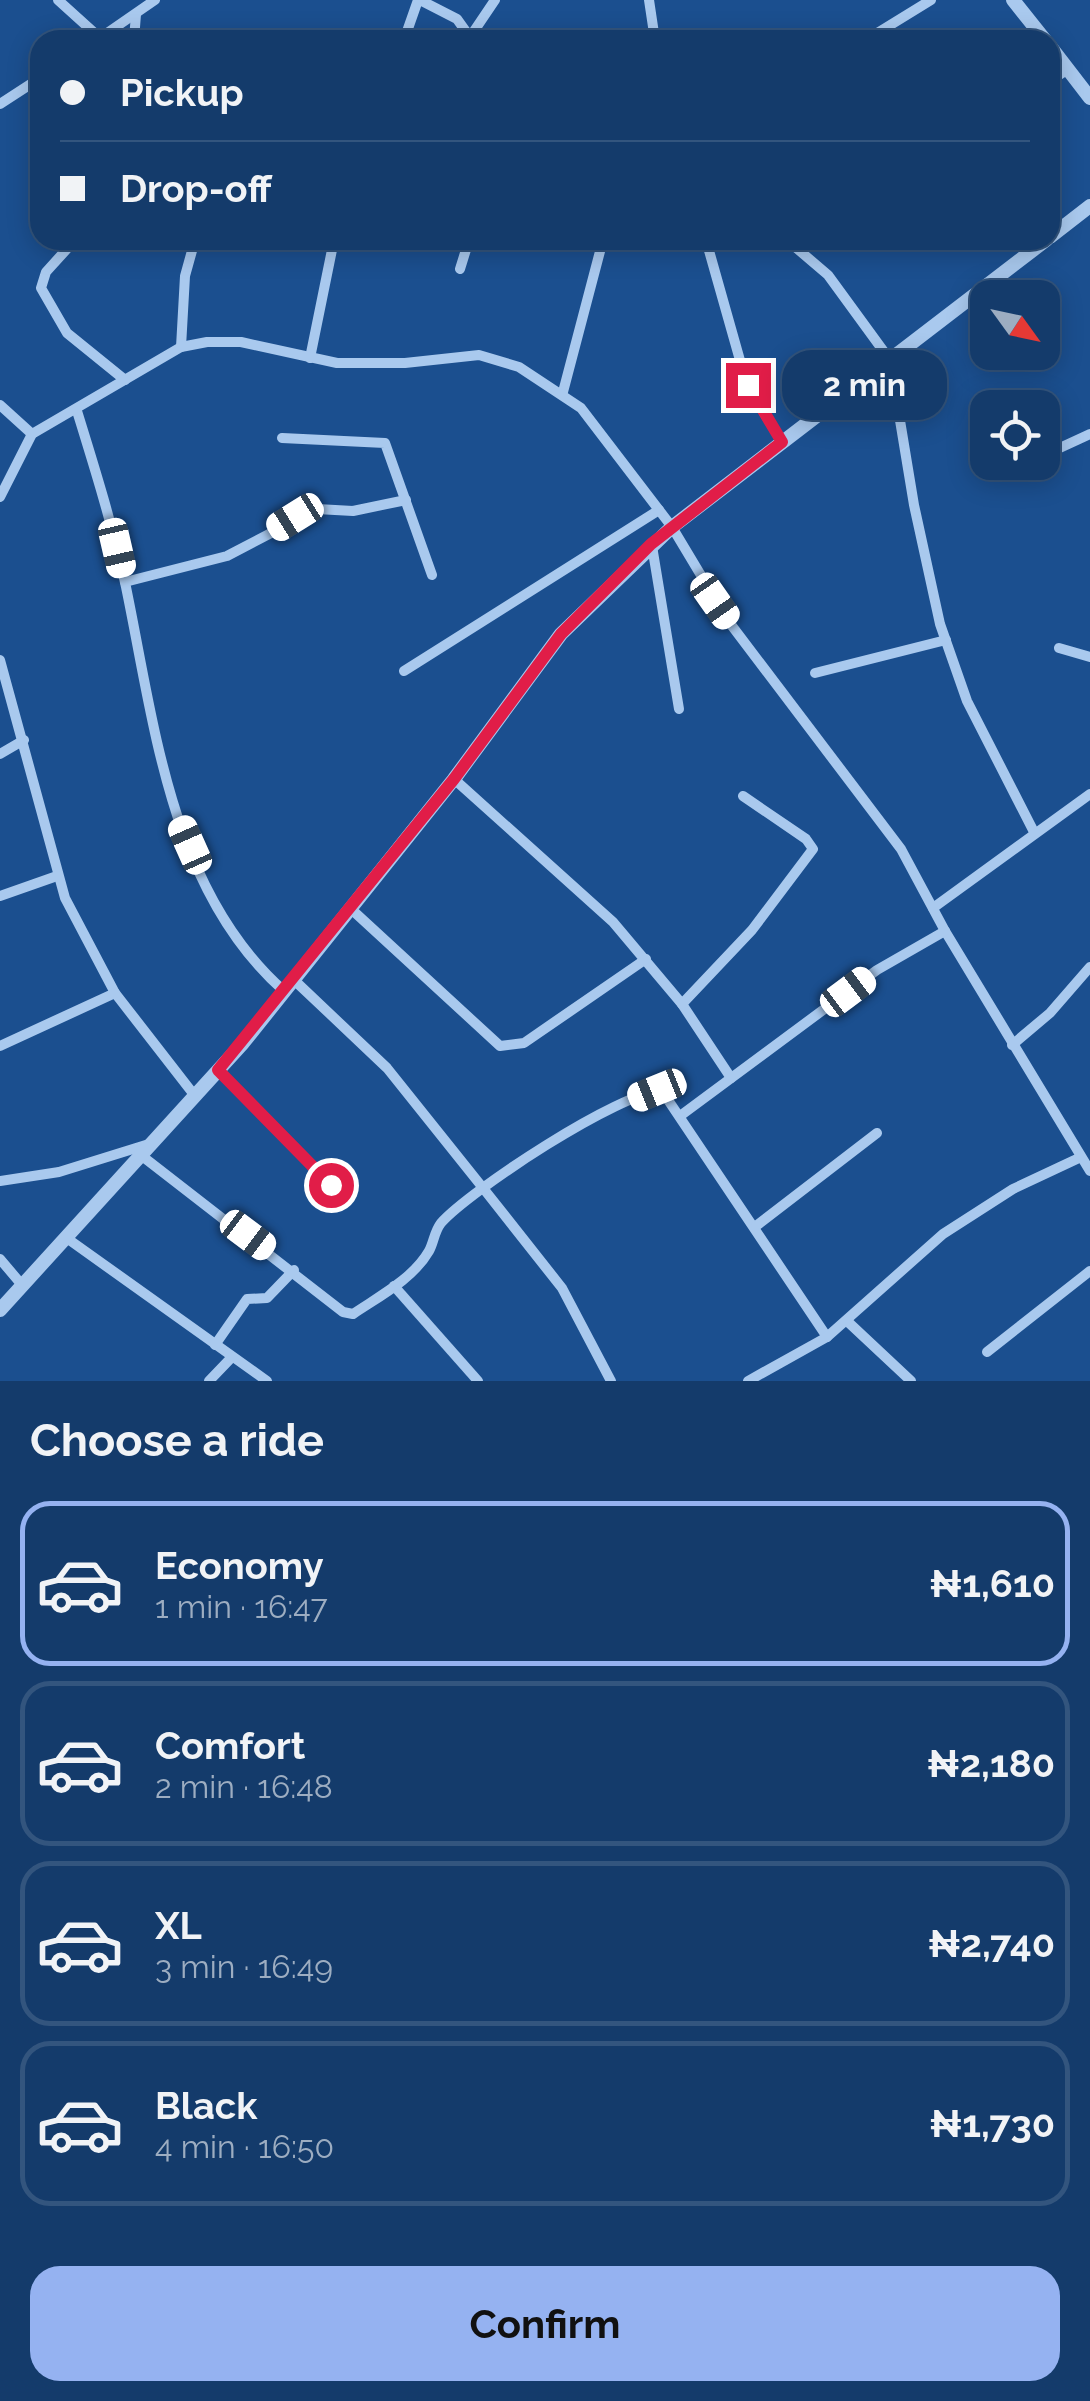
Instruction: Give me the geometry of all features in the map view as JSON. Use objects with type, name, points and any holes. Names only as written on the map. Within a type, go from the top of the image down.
[{"type":"street","points":[[58,0],[89,30]]},
{"type":"street","points":[[112,30],[155,0]]},
{"type":"street","points":[[408,30],[419,0],[457,19],[465,30]]},
{"type":"street","points":[[477,30],[495,0]]},
{"type":"street","points":[[649,0],[654,30]]},
{"type":"street","points":[[882,30],[931,0]]},
{"type":"street","points":[[1013,0],[1037,30]]},
{"type":"street","points":[[135,30],[136,14]]},
{"type":"street","points":[[1060,56],[1079,75],[1090,98]]},
{"type":"street","points":[[0,104],[30,84]]},
{"type":"street","points":[[1060,229],[1090,206]]},
{"type":"street","points":[[66,250],[46,272],[41,288],[66,332],[125,380]]},
{"type":"street","points":[[182,347],[186,276],[192,250]]},
{"type":"street","points":[[310,358],[332,250]]},
{"type":"street","points":[[460,269],[465,250]]},
{"type":"street","points":[[563,392],[601,250]]},
{"type":"street","points":[[709,250],[748,385],[782,442]]},
{"type":"street","points":[[798,250],[828,275],[890,360],[914,505],[946,640],[966,701],[1034,832]]},
{"type":"street","points":[[0,1310],[68,1240],[218,1070],[454,779],[561,634],[651,544],[1032,250]]},
{"type":"street","points":[[0,497],[32,434],[182,347],[241,342],[337,363],[405,363],[479,355],[518,367],[563,392],[581,408],[672,527],[729,622],[900,848],[1012,1045],[1090,1171]]},
{"type":"street","points":[[0,406],[32,434]]},
{"type":"street","points":[[78,410],[125,582],[160,761],[178,819],[239,948],[387,1068],[562,1288],[611,1381]]},
{"type":"street","points":[[1060,448],[1090,434]]},
{"type":"street","points":[[282,438],[385,442],[432,575]]},
{"type":"street","points":[[125,582],[227,556],[317,509],[354,511],[406,500]]},
{"type":"street","points":[[404,671],[658,510]]},
{"type":"street","points":[[651,544],[679,709]]},
{"type":"street","points":[[815,672],[946,640]]},
{"type":"street","points":[[1059,648],[1090,657]]},
{"type":"street","points":[[0,660],[58,876],[80,929],[114,993],[194,1096]]},
{"type":"street","points":[[0,754],[24,740]]},
{"type":"street","points":[[454,779],[613,922],[682,1004],[731,1078]]},
{"type":"street","points":[[932,908],[1090,794]]},
{"type":"street","points":[[682,1004],[752,930],[813,849],[806,839],[743,796]]},
{"type":"street","points":[[0,896],[58,876]]},
{"type":"street","points":[[350,908],[500,1046],[524,1043],[646,958]]},
{"type":"street","points":[[680,1116],[877,970],[945,931]]},
{"type":"street","points":[[1012,1045],[1050,1013],[1090,967]]},
{"type":"street","points":[[0,1046],[114,993]]},
{"type":"street","points":[[218,1070],[331,1185]]},
{"type":"street","points":[[142,1156],[348,1315],[394,1286],[428,1252],[442,1222],[483,1188],[596,1115],[657,1090],[665,1093],[827,1337]]},
{"type":"street","points":[[756,1226],[878,1133]]},
{"type":"street","points":[[0,1180],[60,1172],[154,1143]]},
{"type":"street","points":[[748,1381],[827,1337],[943,1234],[1013,1189],[1079,1158]]},
{"type":"street","points":[[68,1240],[267,1381]]},
{"type":"street","points":[[0,1259],[22,1285]]},
{"type":"street","points":[[216,1345],[247,1299],[267,1298],[294,1270]]},
{"type":"street","points":[[987,1352],[1090,1271]]},
{"type":"street","points":[[394,1286],[478,1381]]},
{"type":"street","points":[[847,1321],[911,1381]]},
{"type":"street","points":[[208,1381],[232,1356]]},
{"type":"route","points":[[331,1185],[218,1070],[454,779],[561,634],[651,544],[782,442],[748,385]]}]
